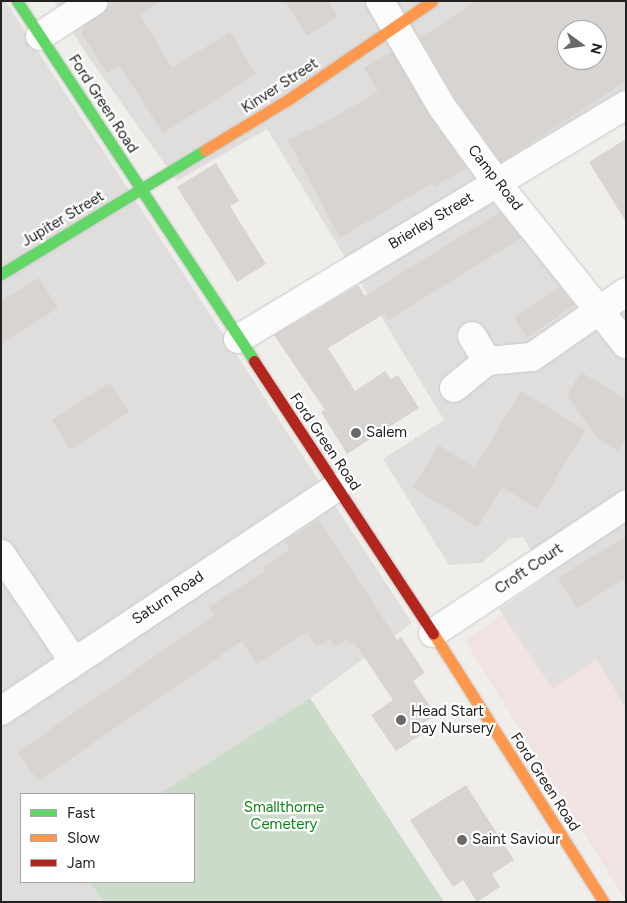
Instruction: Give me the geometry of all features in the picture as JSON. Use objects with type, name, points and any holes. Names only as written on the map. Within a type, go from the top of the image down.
[{"type":"main road","name":"Ford Green Road","points":[[17,1],[433,633],[604,902]]},
{"type":"main road","name":"Kinver Street","points":[[140,190],[314,83],[392,26],[432,1]]},
{"type":"main road","name":"Jupiter Street","points":[[1,274],[140,190]]},
{"type":"street","points":[[40,36],[94,1]]},
{"type":"street","name":"Camp Road","points":[[380,1],[392,26],[442,108],[496,182],[626,344]]},
{"type":"street","name":"Brierley Street","points":[[238,339],[626,105]]},
{"type":"street","points":[[454,388],[487,361],[532,357],[626,292]]},
{"type":"street","points":[[472,336],[487,361]]},
{"type":"street","name":"Saturn Road","points":[[1,711],[337,487]]},
{"type":"street","name":"Croft Court","points":[[433,633],[626,505]]},
{"type":"street","points":[[1,554],[74,662]]},
{"type":"shaded area","points":[[1,1],[5,1],[412,623],[310,698],[161,793],[20,793],[20,883],[91,883],[104,902],[1,902]]},
{"type":"shaded area","points":[[54,1],[626,1],[626,115],[515,187],[600,302],[626,285],[626,709],[523,537],[509,539],[482,563],[449,565],[383,459],[444,420],[267,129],[177,181],[85,52]]},
{"type":"shaded area","points":[[549,575],[603,655],[552,688],[499,609]]},
{"type":"shaded area","points":[[549,581],[626,709],[626,901],[465,641]]},
{"type":"green space","name":"Smallthorne Cemetery","points":[[310,698],[444,902],[104,902],[91,883],[195,883],[195,793],[161,793]]},
{"type":"building","points":[[116,1],[161,1],[140,15],[172,68],[230,32],[256,74],[163,133],[119,65],[107,73],[81,33],[84,26]]},
{"type":"building","points":[[285,1],[328,1],[338,17],[307,36]]},
{"type":"building","points":[[476,1],[626,1],[626,81],[501,162],[455,98],[420,38]]},
{"type":"building","points":[[392,52],[429,115],[466,168],[434,187],[432,183],[340,238],[288,140],[306,130],[308,132],[378,92],[364,68]]},
{"type":"building","points":[[626,139],[626,222],[589,162]]},
{"type":"building","points":[[216,163],[239,201],[230,206],[266,264],[237,282],[177,187]]},
{"type":"building","points":[[500,212],[521,238],[388,320],[384,314],[328,348],[355,391],[385,371],[391,379],[398,375],[419,408],[347,454],[321,412],[325,410],[274,335],[358,285],[365,296]]},
{"type":"building","points":[[39,278],[58,308],[1,344],[1,301]]},
{"type":"building","points":[[560,287],[574,305],[527,338],[514,318]]},
{"type":"building","points":[[581,372],[626,399],[626,438],[618,451],[597,438],[567,395]]},
{"type":"building","points":[[110,383],[129,412],[70,450],[52,420]]},
{"type":"building","points":[[521,391],[585,430],[537,509],[502,487],[478,527],[413,488],[439,445],[475,468]]},
{"type":"building","points":[[319,520],[397,640],[401,637],[425,673],[413,681],[436,715],[420,725],[425,732],[396,751],[371,715],[393,700],[354,642],[350,644],[347,639],[335,647],[330,639],[317,647],[307,632],[256,664],[242,641],[38,781],[18,752],[214,615],[209,607],[265,571],[263,567],[290,549],[285,542]]},
{"type":"building","points":[[626,536],[626,578],[577,608],[558,578]]},
{"type":"building","name":"Saint Saviour","points":[[466,785],[514,860],[492,874],[500,887],[477,902],[463,880],[453,887],[410,820]]},
{"type":"traffic: fast","points":[[17,1],[254,361]]},
{"type":"traffic: fast","points":[[1,274],[205,150]]},
{"type":"traffic: slow","points":[[205,150],[289,99],[432,1]]},
{"type":"traffic: slow","points":[[433,633],[604,902]]},
{"type":"traffic: jam","points":[[254,361],[433,633]]},
{"type":"place","name":"Salem","points":[[356,433]]},
{"type":"place","name":"Head Start Day Nursery","points":[[401,720]]},
{"type":"place","name":"Saint Saviour","points":[[462,840]]}]
